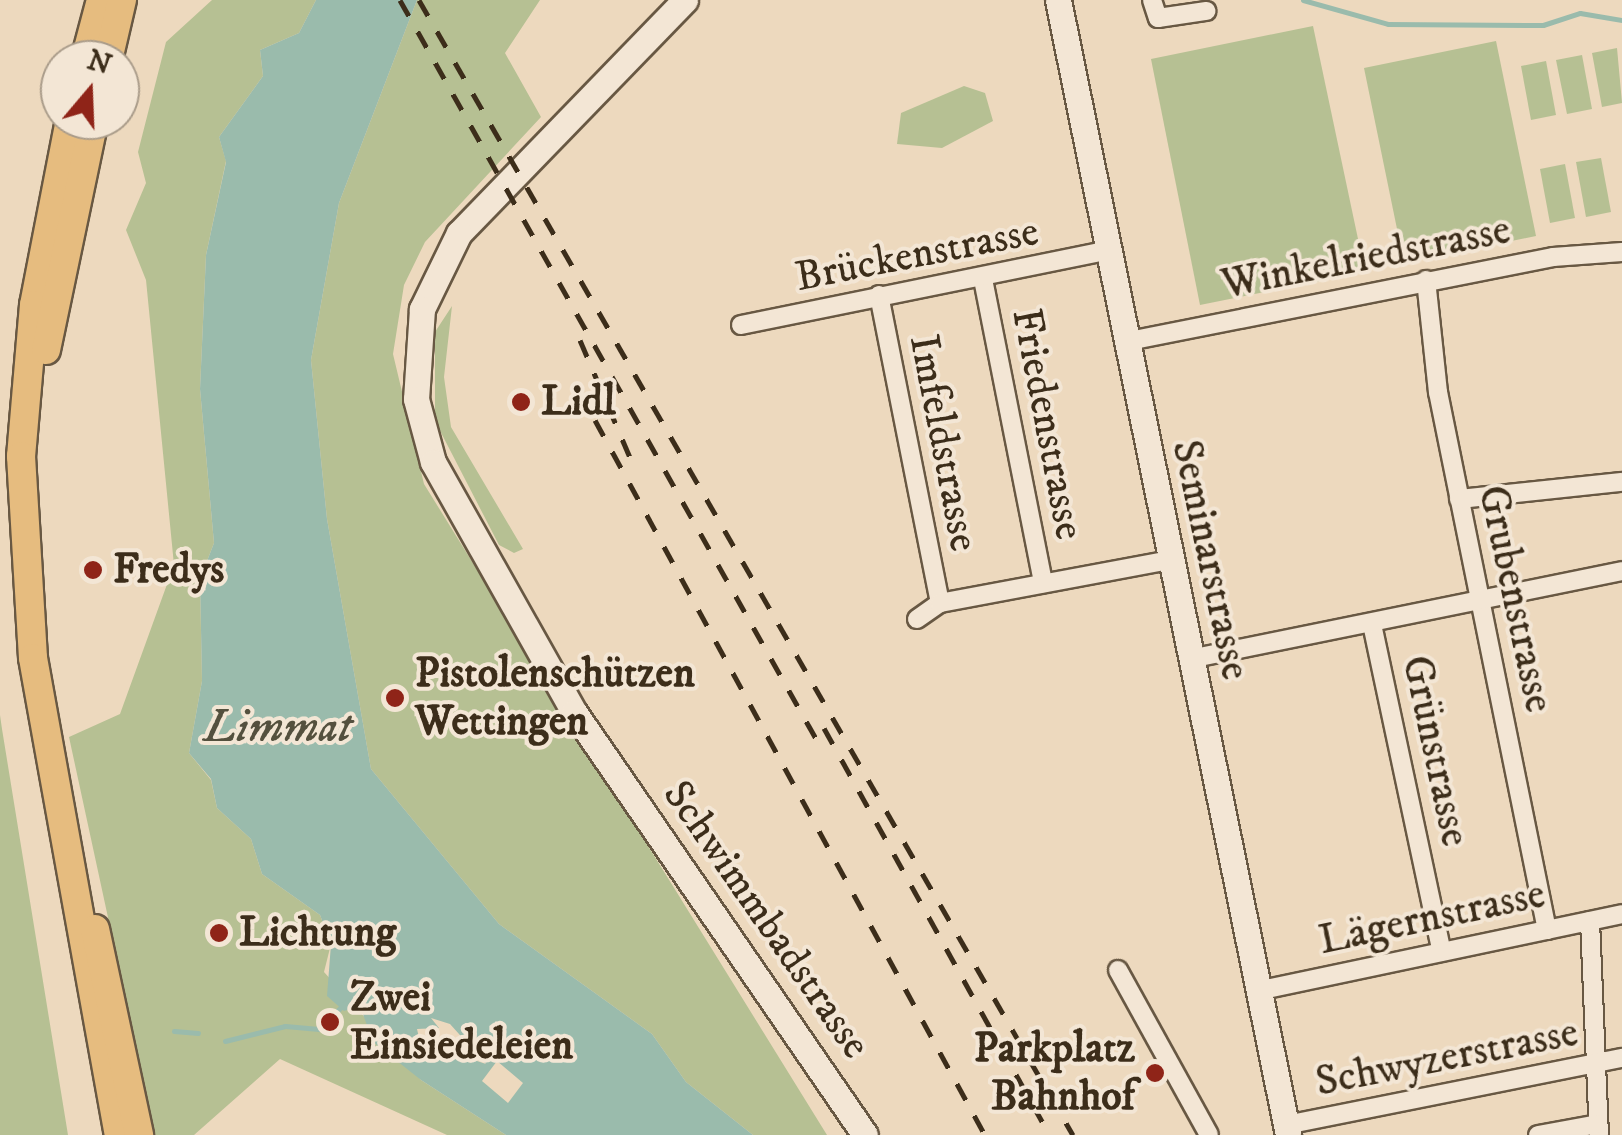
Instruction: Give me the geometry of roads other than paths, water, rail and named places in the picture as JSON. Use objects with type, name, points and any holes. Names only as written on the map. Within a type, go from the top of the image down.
[{"type":"main road","points":[[90,40],[101,0]]},
{"type":"main road","points":[[113,40],[122,0]]},
{"type":"main road","name":"Schwimmbadstrasse","points":[[685,0],[458,233],[422,309],[416,399],[433,462],[574,712],[865,1135]]},
{"type":"main road","name":"Seminarstrasse","points":[[1058,0],[1124,342],[1287,1130]]},
{"type":"main road","points":[[66,140],[34,306],[26,500],[33,658],[70,862],[89,905],[124,1134]]},
{"type":"main road","points":[[26,500],[56,292],[90,140]]},
{"type":"street","points":[[1152,0],[1158,18],[1206,10]]},
{"type":"street","name":"Brückenstrasse","points":[[741,326],[1106,251]]},
{"type":"street","name":"Winkelriedstrasse","points":[[1124,342],[1426,280],[1622,252]]},
{"type":"street","name":"Friedenstrasse","points":[[983,279],[1043,583]]},
{"type":"street","name":"Grubenstrasse","points":[[1426,280],[1459,499],[1547,930]]},
{"type":"street","name":"Imfeldstrasse","points":[[879,296],[940,603]]},
{"type":"street","points":[[1459,499],[1622,482]]},
{"type":"street","points":[[917,620],[940,603],[1169,560]]},
{"type":"street","points":[[1190,660],[1622,572]]},
{"type":"street","name":"Grünstrasse","points":[[1372,624],[1442,952]]},
{"type":"street","name":"Lägernstrasse","points":[[1257,990],[1622,914]]},
{"type":"street","points":[[1538,1135],[1598,1130],[1590,921]]},
{"type":"street","points":[[1118,970],[1209,1135]]},
{"type":"street","name":"Schwyzerstrasse","points":[[1287,1130],[1622,1058]]},
{"type":"water","name":"Limmat","points":[[316,0],[417,0],[339,203],[311,360],[327,519],[371,769],[499,924],[652,1034],[686,1082],[753,1135],[506,1135],[421,1080],[373,1042],[360,1006],[344,1011],[327,996],[331,944],[320,915],[262,874],[251,839],[217,808],[211,779],[189,753],[202,681],[200,579],[214,543],[200,389],[206,255],[226,162],[219,137],[263,76],[260,50],[299,33]],"holes":[[[431,1018],[450,1024],[486,1064],[420,1042],[417,1029],[439,1028]],[[497,1061],[523,1083],[508,1103],[482,1081]]]},
{"type":"waterway","points":[[1303,0],[1388,24],[1543,25],[1580,13],[1622,20]]},
{"type":"waterway","points":[[225,1041],[285,1026],[319,1029],[347,1001]]},
{"type":"waterway","points":[[174,1031],[198,1033]]},
{"type":"railway","points":[[400,0],[823,751]]},
{"type":"railway","points":[[419,0],[1073,1135]]},
{"type":"railway","points":[[580,340],[633,464]]},
{"type":"railway","points":[[595,420],[985,1135]]},
{"type":"railway","points":[[824,728],[1050,1135]]},
{"type":"place","name":"Lidl","points":[[521,402]]},
{"type":"place","name":"Fredys","points":[[93,570]]},
{"type":"place","name":"Pistolenschützen Wettingen","points":[[395,698]]},
{"type":"place","name":"Lichtung","points":[[219,933]]},
{"type":"place","name":"Zwei Einsiedeleien","points":[[330,1022]]},
{"type":"place","name":"Parkplatz Bahnhof","points":[[1155,1073]]}]
